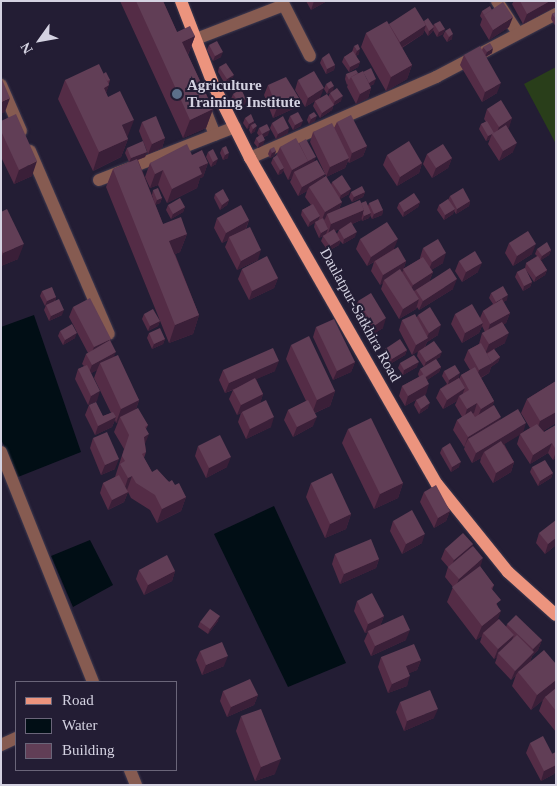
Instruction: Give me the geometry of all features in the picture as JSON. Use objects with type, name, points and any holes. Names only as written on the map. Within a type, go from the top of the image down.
[{"type":"main road","name":"Daulatpur-Satkhira Road","points":[[180,1],[213,84],[250,158],[437,484],[508,572],[556,615]]},
{"type":"street","points":[[498,1],[517,32]]},
{"type":"street","points":[[196,38],[284,5],[310,56]]},
{"type":"street","points":[[250,158],[436,77],[517,32],[556,14]]},
{"type":"street","points":[[1,85],[109,334]]},
{"type":"street","points":[[197,92],[215,135]]},
{"type":"street","points":[[99,180],[235,128]]},
{"type":"street","points":[[1,452],[93,681]]},
{"type":"street","points":[[1,745],[15,738]]},
{"type":"street","points":[[130,771],[136,785]]},
{"type":"green space","points":[[556,67],[556,144],[524,84]]},
{"type":"water","points":[[34,315],[81,452],[18,477],[1,439],[1,327]]},
{"type":"water","points":[[274,506],[346,663],[288,687],[214,534]]},
{"type":"water","points":[[90,540],[113,585],[73,607],[51,556]]},
{"type":"building","points":[[136,1],[163,1],[177,32],[190,26],[195,36],[182,42],[213,109],[190,120]]},
{"type":"building","points":[[520,1],[550,1],[527,14]]},
{"type":"building","points":[[503,2],[513,17],[493,30],[484,15]]},
{"type":"building","points":[[490,6],[492,10],[484,15],[482,11]]},
{"type":"building","points":[[415,7],[426,25],[400,42],[389,24]]},
{"type":"building","points":[[428,18],[434,27],[429,31],[424,21]]},
{"type":"building","points":[[387,21],[412,65],[391,77],[366,33]]},
{"type":"building","points":[[440,21],[445,29],[439,32],[434,24]]},
{"type":"building","points":[[450,28],[453,34],[449,37],[445,31]]},
{"type":"building","points":[[217,41],[223,52],[215,56],[209,45]]},
{"type":"building","points":[[490,43],[493,48],[487,52],[483,47]]},
{"type":"building","points":[[358,44],[360,49],[357,51],[354,46]]},
{"type":"building","points":[[480,46],[501,83],[485,92],[464,55]]},
{"type":"building","points":[[353,51],[360,62],[350,67],[344,57]]},
{"type":"building","points":[[329,53],[335,65],[327,69],[322,58]]},
{"type":"building","points":[[226,63],[234,75],[227,79],[219,67]]},
{"type":"building","points":[[99,64],[109,85],[104,88],[108,97],[120,91],[134,120],[122,125],[128,139],[99,152],[65,80]]},
{"type":"building","points":[[371,68],[376,79],[369,83],[363,72]]},
{"type":"building","points":[[356,70],[358,73],[349,80],[346,74]]},
{"type":"building","points":[[314,71],[324,88],[308,98],[298,80]]},
{"type":"building","points":[[363,71],[371,88],[360,94],[351,77]]},
{"type":"building","points":[[106,72],[110,80],[107,81],[103,74]]},
{"type":"building","points":[[1,77],[10,98],[1,102]]},
{"type":"building","points":[[286,77],[299,98],[277,108],[268,85]]},
{"type":"building","points":[[331,81],[334,86],[329,89],[326,84]]},
{"type":"building","points":[[337,88],[343,96],[335,101],[330,93]]},
{"type":"building","points":[[241,89],[246,99],[239,103],[233,94]]},
{"type":"building","points":[[327,94],[334,105],[322,113],[315,101]]},
{"type":"building","points":[[501,100],[512,118],[499,127],[487,109]]},
{"type":"building","points":[[298,112],[303,121],[295,125],[290,116]]},
{"type":"building","points":[[314,112],[317,116],[311,119],[309,115]]},
{"type":"building","points":[[16,114],[37,161],[19,170],[1,131],[1,121]]},
{"type":"building","points":[[251,114],[254,121],[249,124],[245,118]]},
{"type":"building","points":[[351,115],[367,146],[352,153],[337,122]]},
{"type":"building","points":[[156,116],[165,138],[152,144],[142,122]]},
{"type":"building","points":[[283,116],[289,128],[278,134],[272,123]]},
{"type":"building","points":[[487,121],[494,133],[488,136],[481,124]]},
{"type":"building","points":[[255,123],[257,126],[253,129],[251,125]]},
{"type":"building","points":[[332,123],[349,158],[330,167],[313,132]]},
{"type":"building","points":[[267,124],[270,130],[262,134],[259,128]]},
{"type":"building","points":[[506,125],[517,143],[503,151],[492,134]]},
{"type":"building","points":[[262,134],[265,140],[259,143],[256,138]]},
{"type":"building","points":[[296,138],[308,161],[292,170],[280,147]]},
{"type":"building","points":[[306,139],[316,157],[308,161],[299,143]]},
{"type":"building","points":[[143,141],[147,152],[131,158],[127,148]]},
{"type":"building","points":[[409,141],[422,163],[400,177],[387,155]]},
{"type":"building","points":[[187,144],[192,155],[202,150],[208,163],[199,167],[202,174],[172,189],[163,170],[155,174],[150,163]]},
{"type":"building","points":[[443,144],[452,158],[436,168],[427,154]]},
{"type":"building","points":[[226,146],[229,153],[225,155],[222,148]]},
{"type":"building","points":[[274,147],[276,151],[272,153],[270,149]]},
{"type":"building","points":[[213,149],[218,159],[213,162],[208,152]]},
{"type":"building","points":[[277,155],[284,168],[280,170],[273,158]]},
{"type":"building","points":[[137,159],[163,224],[181,217],[187,234],[169,241],[199,315],[175,325],[113,169]]},
{"type":"building","points":[[317,160],[325,174],[302,187],[294,172]]},
{"type":"building","points":[[342,175],[351,189],[341,195],[332,182]]},
{"type":"building","points":[[326,176],[342,202],[325,212],[309,187]]},
{"type":"building","points":[[362,186],[365,192],[354,197],[351,192]]},
{"type":"building","points":[[158,188],[162,198],[157,200],[153,190]]},
{"type":"building","points":[[463,188],[470,201],[457,209],[450,196]]},
{"type":"building","points":[[223,189],[229,200],[222,205],[215,194]]},
{"type":"building","points":[[414,193],[420,202],[404,212],[399,203]]},
{"type":"building","points":[[180,198],[185,207],[173,214],[168,205]]},
{"type":"building","points":[[378,199],[383,210],[374,214],[369,203]]},
{"type":"building","points":[[448,199],[455,209],[445,215],[439,205]]},
{"type":"building","points":[[360,200],[364,210],[331,224],[327,214]]},
{"type":"building","points":[[366,201],[371,213],[364,216],[361,203]]},
{"type":"building","points":[[313,204],[320,216],[310,222],[302,210]]},
{"type":"building","points":[[241,205],[249,220],[226,233],[217,218]]},
{"type":"building","points":[[7,209],[24,244],[3,253],[1,249],[1,212]]},
{"type":"building","points":[[323,218],[328,229],[321,233],[315,222]]},
{"type":"building","points":[[351,222],[357,232],[344,239],[339,230]]},
{"type":"building","points":[[387,222],[398,239],[371,257],[360,239]]},
{"type":"building","points":[[250,227],[261,250],[241,261],[229,237]]},
{"type":"building","points":[[334,229],[340,240],[330,246],[323,236]]},
{"type":"building","points":[[528,231],[536,244],[517,256],[509,243]]},
{"type":"building","points":[[438,239],[446,253],[432,262],[423,248]]},
{"type":"building","points":[[547,242],[551,250],[542,256],[537,249]]},
{"type":"building","points":[[398,247],[406,261],[383,275],[375,261]]},
{"type":"building","points":[[475,251],[482,263],[466,272],[459,261]]},
{"type":"building","points":[[267,256],[278,278],[252,291],[242,269]]},
{"type":"building","points":[[538,256],[547,270],[536,277],[526,263]]},
{"type":"building","points":[[423,257],[433,272],[413,285],[403,269]]},
{"type":"building","points":[[450,268],[457,279],[423,301],[416,290]]},
{"type":"building","points":[[525,268],[532,282],[524,286],[517,272]]},
{"type":"building","points":[[400,269],[419,299],[403,309],[384,280]]},
{"type":"building","points":[[503,286],[508,295],[496,302],[491,293]]},
{"type":"building","points":[[52,287],[56,297],[47,301],[42,291]]},
{"type":"building","points":[[371,293],[386,318],[374,326],[358,301]]},
{"type":"building","points":[[90,298],[111,339],[94,347],[73,307]]},
{"type":"building","points":[[59,299],[64,310],[51,316],[46,305]]},
{"type":"building","points":[[502,299],[510,313],[490,324],[483,311]]},
{"type":"building","points":[[472,304],[483,323],[465,333],[455,314]]},
{"type":"building","points":[[430,307],[441,325],[429,333],[418,315]]},
{"type":"building","points":[[153,309],[160,321],[150,326],[144,314]]},
{"type":"building","points":[[415,314],[428,338],[416,345],[402,320]]},
{"type":"building","points":[[334,319],[355,362],[337,371],[316,327]]},
{"type":"building","points":[[502,322],[509,333],[489,344],[482,333]]},
{"type":"building","points":[[72,324],[77,333],[65,340],[60,331]]},
{"type":"building","points":[[160,328],[165,339],[154,344],[149,333]]},
{"type":"building","points":[[309,336],[335,391],[317,400],[291,345]]},
{"type":"building","points":[[400,339],[407,350],[392,359],[385,349]]},
{"type":"building","points":[[110,340],[116,352],[92,365],[86,354]]},
{"type":"building","points":[[434,341],[442,352],[426,362],[419,351]]},
{"type":"building","points":[[481,343],[492,363],[479,370],[468,350]]},
{"type":"building","points":[[273,348],[279,361],[229,383],[223,370]]},
{"type":"building","points":[[494,349],[500,357],[492,363],[487,354]]},
{"type":"building","points":[[118,355],[139,400],[121,409],[100,363]]},
{"type":"building","points":[[414,355],[419,362],[404,370],[400,363]]},
{"type":"building","points":[[436,359],[441,367],[425,377],[420,369]]},
{"type":"building","points":[[87,365],[100,391],[91,396],[78,369]]},
{"type":"building","points":[[455,365],[460,373],[449,380],[444,371]]},
{"type":"building","points":[[475,367],[494,401],[481,409],[477,403],[467,409],[459,396],[469,390],[461,375]]},
{"type":"building","points":[[424,374],[429,384],[408,396],[402,386]]},
{"type":"building","points":[[255,378],[263,394],[241,405],[233,390]]},
{"type":"building","points":[[459,378],[465,388],[447,400],[440,389]]},
{"type":"building","points":[[556,381],[556,412],[540,421],[527,399]]},
{"type":"building","points":[[425,395],[430,403],[421,409],[416,400]]},
{"type":"building","points":[[266,400],[274,417],[250,429],[242,412]]},
{"type":"building","points":[[308,400],[317,417],[297,427],[288,410]]},
{"type":"building","points":[[96,402],[103,416],[113,412],[116,417],[98,426],[89,405]]},
{"type":"building","points":[[494,405],[501,417],[468,437],[457,420],[471,411],[475,417]]},
{"type":"building","points":[[138,408],[148,425],[145,427],[149,434],[144,437],[146,452],[142,454],[152,472],[157,469],[169,482],[172,480],[175,485],[179,483],[186,497],[162,509],[155,495],[136,483],[132,476],[128,478],[120,464],[125,461],[122,456],[129,435],[120,417]]},
{"type":"building","points":[[518,409],[526,423],[476,453],[468,439]]},
{"type":"building","points":[[371,418],[403,483],[380,494],[348,429]]},
{"type":"building","points":[[537,424],[544,432],[556,425],[556,450],[552,443],[533,455],[520,434]]},
{"type":"building","points":[[107,432],[119,459],[105,465],[93,438]]},
{"type":"building","points":[[220,435],[231,457],[209,468],[198,446]]},
{"type":"building","points":[[501,441],[514,462],[496,473],[484,452]]},
{"type":"building","points":[[450,443],[461,462],[452,467],[442,448]]},
{"type":"building","points":[[545,460],[553,473],[540,481],[532,467]]},
{"type":"building","points":[[332,473],[351,514],[330,524],[311,483]]},
{"type":"building","points":[[119,475],[128,492],[112,500],[103,483]]},
{"type":"building","points":[[436,485],[450,511],[438,518],[424,492]]},
{"type":"building","points":[[412,510],[425,534],[406,544],[393,521]]},
{"type":"building","points":[[556,520],[556,538],[548,544],[539,533]]},
{"type":"building","points":[[463,533],[473,544],[454,560],[445,549]]},
{"type":"building","points":[[371,539],[379,559],[344,574],[335,554]]},
{"type":"building","points":[[473,546],[483,558],[459,579],[448,567]]},
{"type":"building","points":[[167,555],[175,571],[148,585],[139,570]]},
{"type":"building","points":[[480,566],[494,585],[491,588],[501,600],[496,604],[501,611],[482,626],[452,587]]},
{"type":"building","points":[[372,593],[384,616],[368,624],[357,601]]},
{"type":"building","points":[[210,609],[220,616],[210,629],[200,622]]},
{"type":"building","points":[[403,615],[410,630],[375,646],[368,631]]},
{"type":"building","points":[[516,615],[542,640],[533,649],[507,624]]},
{"type":"building","points":[[499,619],[514,635],[498,649],[483,633]]},
{"type":"building","points":[[517,635],[534,652],[515,671],[498,653]]},
{"type":"building","points":[[222,642],[228,656],[206,665],[200,651]]},
{"type":"building","points":[[414,644],[421,660],[406,666],[410,676],[392,684],[381,657]]},
{"type":"building","points":[[544,650],[556,664],[556,680],[537,695],[518,672]]},
{"type":"building","points":[[250,679],[258,695],[231,707],[223,691]]},
{"type":"building","points":[[556,688],[556,711],[545,697]]},
{"type":"building","points":[[430,690],[438,709],[407,721],[400,702]]},
{"type":"building","points":[[261,709],[281,759],[261,767],[241,716]]},
{"type":"building","points":[[543,736],[556,761],[556,765],[544,771],[530,743]]},
{"type":"building","points":[[556,752],[556,761],[552,754]]},
{"type":"place","name":"Agriculture Training Institute","points":[[177,94]]}]
